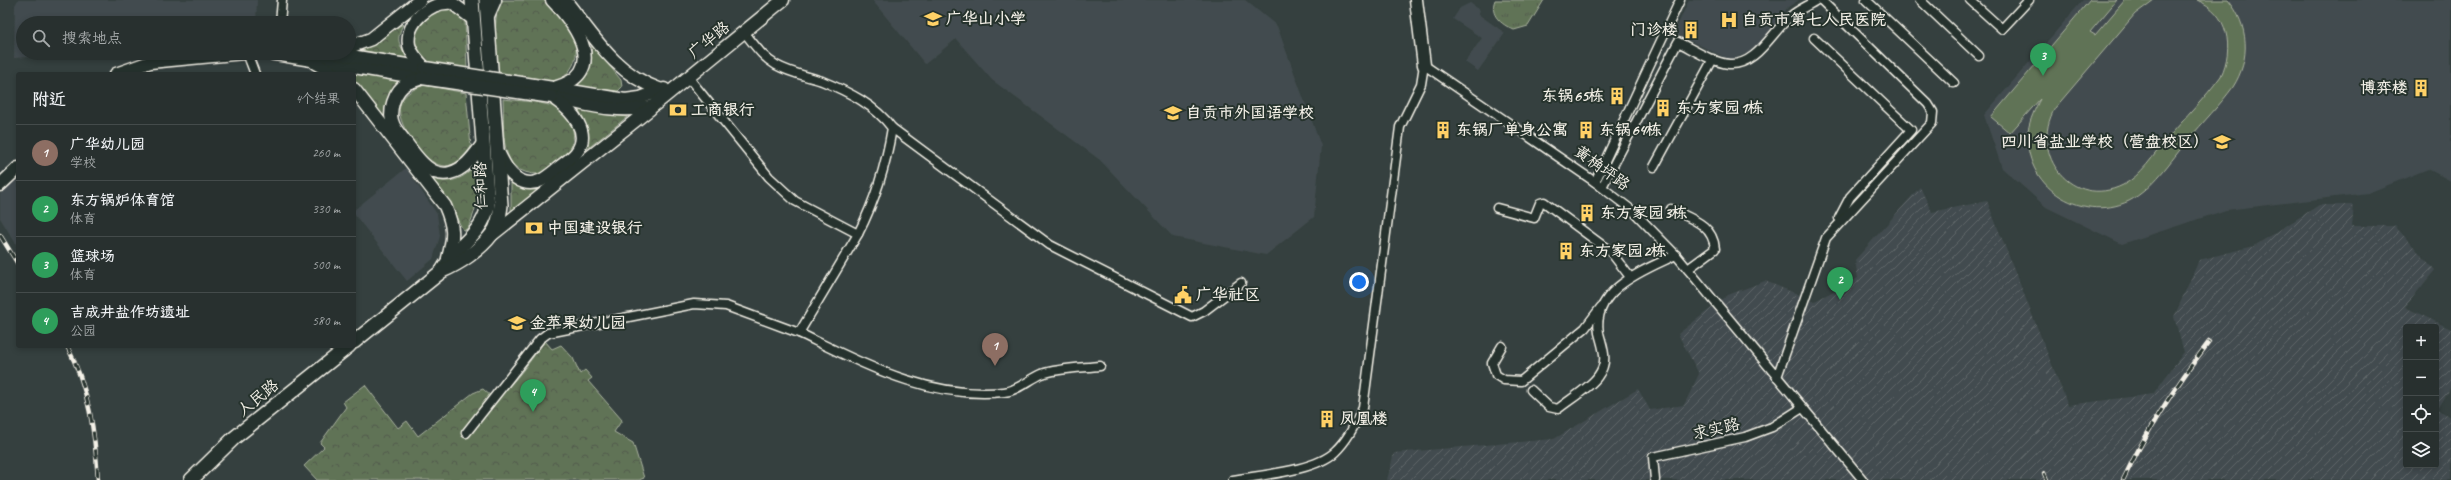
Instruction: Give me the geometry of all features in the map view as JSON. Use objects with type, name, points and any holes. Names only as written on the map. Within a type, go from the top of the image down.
[{"type":"main road","points":[[356,44],[371,39],[420,0]]},
{"type":"main road","name":"仁和路","points":[[442,271],[448,258],[470,239],[484,221],[488,206],[488,190],[482,145],[472,0]]},
{"type":"main road","name":"仁和路","points":[[486,0],[501,204],[499,218],[493,234]]},
{"type":"main road","points":[[487,18],[494,0]]},
{"type":"main road","points":[[552,0],[580,34],[584,54],[583,62],[575,78],[552,93]]},
{"type":"main road","points":[[565,0],[620,68],[640,83],[659,89]]},
{"type":"main road","name":"广华路","points":[[493,234],[784,0]]},
{"type":"main road","points":[[1416,0],[1424,66]]},
{"type":"main road","points":[[424,73],[409,46],[409,36],[412,28],[426,10],[435,4],[452,3],[473,19]]},
{"type":"main road","points":[[356,58],[424,73]]},
{"type":"main road","points":[[122,72],[150,62],[171,60]]},
{"type":"main road","points":[[309,60],[331,72]]},
{"type":"main road","points":[[321,60],[424,73],[552,93],[625,100],[640,98],[659,89],[673,88]]},
{"type":"main road","points":[[424,73],[407,83],[401,89],[394,100],[390,113],[394,126],[422,164],[435,172],[449,174],[463,167],[482,145]]},
{"type":"main road","points":[[356,92],[445,206],[453,224],[453,239],[448,258]]},
{"type":"main road","points":[[552,93],[625,110],[640,110],[653,106]]},
{"type":"main road","points":[[496,147],[507,169],[524,182],[536,182],[544,179],[575,154],[581,139],[577,118],[552,93]]},
{"type":"main road","points":[[0,185],[16,170]]},
{"type":"main road","points":[[356,340],[442,271],[456,265],[493,234]]},
{"type":"main road","name":"人民路","points":[[191,480],[234,438],[346,348]]},
{"type":"street","points":[[281,16],[282,0]]},
{"type":"street","points":[[1599,184],[1680,0]]},
{"type":"street","points":[[1599,184],[1678,42],[1713,59],[1731,64],[1756,54],[1789,17],[1800,8],[1817,0]]},
{"type":"street","points":[[1777,377],[1826,238],[1932,123],[1933,112],[1928,104],[1821,0]]},
{"type":"street","points":[[1866,0],[1954,83]]},
{"type":"street","points":[[1920,0],[1979,56]]},
{"type":"street","points":[[1970,0],[2002,29],[2028,0]]},
{"type":"street","points":[[744,32],[763,56],[776,65],[822,82],[862,101],[881,113],[892,128],[1050,245],[1192,317],[1204,311],[1241,283]]},
{"type":"street","points":[[1814,38],[1911,130],[1850,197],[1835,227]]},
{"type":"street","points":[[1654,167],[1713,59]]},
{"type":"street","points":[[250,60],[254,72]]},
{"type":"street","points":[[1233,480],[1315,464],[1334,453],[1349,436],[1363,408],[1400,127],[1421,84],[1424,66]]},
{"type":"street","name":"黄桷坪路","points":[[1424,66],[1599,184],[1633,211],[1676,255],[1863,480]]},
{"type":"street","points":[[688,77],[769,177],[795,201],[858,234]]},
{"type":"street","points":[[799,333],[858,234],[870,209],[888,154],[892,128]]},
{"type":"street","points":[[1497,208],[1534,218],[1540,203],[1544,202],[1610,251],[1630,277]]},
{"type":"street","points":[[1671,209],[1703,225],[1714,237],[1715,249],[1688,270]]},
{"type":"street","points":[[1502,346],[1492,363],[1496,375],[1504,380],[1522,381],[1585,328],[1616,288],[1630,277],[1676,255]]},
{"type":"street","points":[[466,433],[540,339],[548,333],[694,304],[726,306],[799,333],[866,365],[915,384],[956,391],[1005,392],[1044,374],[1100,366]]},
{"type":"street","points":[[1531,390],[1549,407],[1558,409],[1598,377],[1605,362],[1604,348],[1599,331],[1602,306]]},
{"type":"street","name":"求实路","points":[[1655,480],[1653,457],[1745,437],[1772,427],[1802,408]]},
{"type":"shaded area","points":[[18,0],[257,0],[256,16],[16,16],[16,58],[14,58],[15,5]]},
{"type":"shaded area","name":"自贡市外国语学校","points":[[872,0],[1245,0],[1277,26],[1321,146],[1314,217],[1266,255],[1173,237],[1100,160],[992,80],[956,39],[925,64]]},
{"type":"shaded area","name":"自贡市第七人民医院","points":[[1689,0],[1799,0],[1788,7],[1756,50],[1730,60],[1674,33]]},
{"type":"shaded area","name":"四川省盐业学校（营盘校区）","points":[[2083,0],[2451,0],[2451,181],[2428,169],[2368,193],[2226,210],[2122,244],[2046,207],[2002,168],[1984,115]]},
{"type":"shaded area","points":[[1470,3],[1480,10],[1478,14],[1505,33],[1478,71],[1465,62],[1482,38],[1453,19],[1460,8]]},
{"type":"shaded area","points":[[406,168],[437,214],[440,236],[433,259],[407,281],[356,217],[356,208]]},
{"type":"shaded area","points":[[16,179],[16,244],[0,218],[0,194]]},
{"type":"shaded area","points":[[1920,187],[1932,212],[1987,201],[2068,405],[2153,394],[2184,352],[2174,317],[2199,260],[2254,246],[2319,205],[2354,205],[2352,226],[2395,226],[2435,270],[2405,307],[2451,329],[2451,387],[2439,407],[2439,324],[2403,324],[2403,468],[2439,468],[2439,410],[2451,418],[2451,480],[1387,480],[1394,453],[1554,439],[1638,389],[1650,410],[1684,405],[1699,374],[1678,334],[1728,295],[1765,281],[1815,301],[1858,278],[1855,260]]},
{"type":"green space","points":[[502,0],[543,0],[551,6],[565,22],[575,41],[576,51],[575,60],[566,75],[556,81],[545,81],[498,72],[496,24],[499,6]]},
{"type":"green space","points":[[1495,0],[1544,0],[1528,26],[1514,30],[1501,22],[1495,15]]},
{"type":"green space","points":[[2090,0],[2117,0],[2090,32],[2095,35],[2125,0],[2154,0],[2135,14],[2055,108],[2048,126],[2047,143],[2051,160],[2060,174],[2072,184],[2087,190],[2105,191],[2123,185],[2136,176],[2221,76],[2227,54],[2228,43],[2226,32],[2216,13],[2208,6],[2197,0],[2228,0],[2235,10],[2244,31],[2245,54],[2243,65],[2233,87],[2154,182],[2138,196],[2129,201],[2110,207],[2092,207],[2074,203],[2058,195],[2044,183],[2034,168],[2029,150],[2028,131],[2031,118],[2040,99],[2010,133],[1991,117]]},
{"type":"green space","points":[[443,8],[452,9],[465,21],[467,68],[427,62],[414,48],[414,41],[421,23],[430,14]]},
{"type":"green space","points":[[403,24],[399,34],[399,42],[408,58],[359,50]]},
{"type":"green space","points":[[592,44],[621,80],[622,87],[618,91],[577,86],[589,72]]},
{"type":"green space","points":[[356,73],[400,80],[388,99],[385,121],[356,85]]},
{"type":"green space","points":[[424,85],[466,93],[471,147],[456,163],[449,166],[442,166],[435,163],[421,152],[408,134],[400,117],[401,102],[413,90]]},
{"type":"green space","points":[[503,99],[546,104],[557,108],[569,118],[573,130],[573,139],[571,147],[562,160],[540,174],[526,172],[516,167],[509,159],[506,148],[504,137]]},
{"type":"green space","points":[[578,109],[627,117],[586,150],[588,134],[584,119]]},
{"type":"green space","points":[[478,163],[476,205],[467,229],[463,230],[447,199],[428,178],[443,181],[456,180],[467,174]]},
{"type":"green space","points":[[511,182],[522,189],[539,190],[511,212]]},
{"type":"green space","points":[[545,341],[552,349],[561,345],[573,358],[580,374],[585,370],[592,378],[588,381],[622,420],[614,432],[633,443],[644,478],[639,480],[317,480],[304,466],[324,447],[320,443],[346,407],[343,402],[365,385],[398,428],[407,421],[418,436],[473,393],[483,389],[493,398],[507,389]]},
{"type":"railway","points":[[0,235],[16,261]]},
{"type":"railway","points":[[2123,480],[2162,409],[2209,342]]},
{"type":"railway","points":[[68,348],[81,378],[90,411],[98,480]]},
{"type":"railway","points":[[2044,473],[2047,480]]},
{"type":"place","name":"广华山小学","points":[[933,19]]},
{"type":"place","name":"自贡市第七人民医院","points":[[1729,20]]},
{"type":"place","name":"门诊楼","points":[[1691,30]]},
{"type":"place","name":"篮球场","points":[[2043,76]]},
{"type":"place","name":"博弈楼","points":[[2421,88]]},
{"type":"place","name":"东锅65栋","points":[[1617,96]]},
{"type":"place","name":"东方家园1栋","points":[[1663,108]]},
{"type":"place","name":"工商银行","points":[[678,110]]},
{"type":"place","name":"自贡市外国语学校","points":[[1173,113]]},
{"type":"place","name":"东锅厂单身公寓","points":[[1443,130]]},
{"type":"place","name":"东锅64栋","points":[[1586,130]]},
{"type":"place","name":"四川省盐业学校（营盘校区）","points":[[2222,142]]},
{"type":"place","name":"东方家园3栋","points":[[1587,213]]},
{"type":"place","name":"中国建设银行","points":[[534,228]]},
{"type":"place","name":"东方家园2栋","points":[[1566,251]]},
{"type":"place","name":"广华社区","points":[[1183,295]]},
{"type":"place","name":"东方锅炉体育馆","points":[[1840,300]]},
{"type":"place","name":"金苹果幼儿园","points":[[517,323]]},
{"type":"place","name":"广华幼儿园","points":[[995,366]]},
{"type":"place","name":"吉成井盐作坊遗址","points":[[533,412]]},
{"type":"place","name":"凤凰楼","points":[[1327,419]]}]
